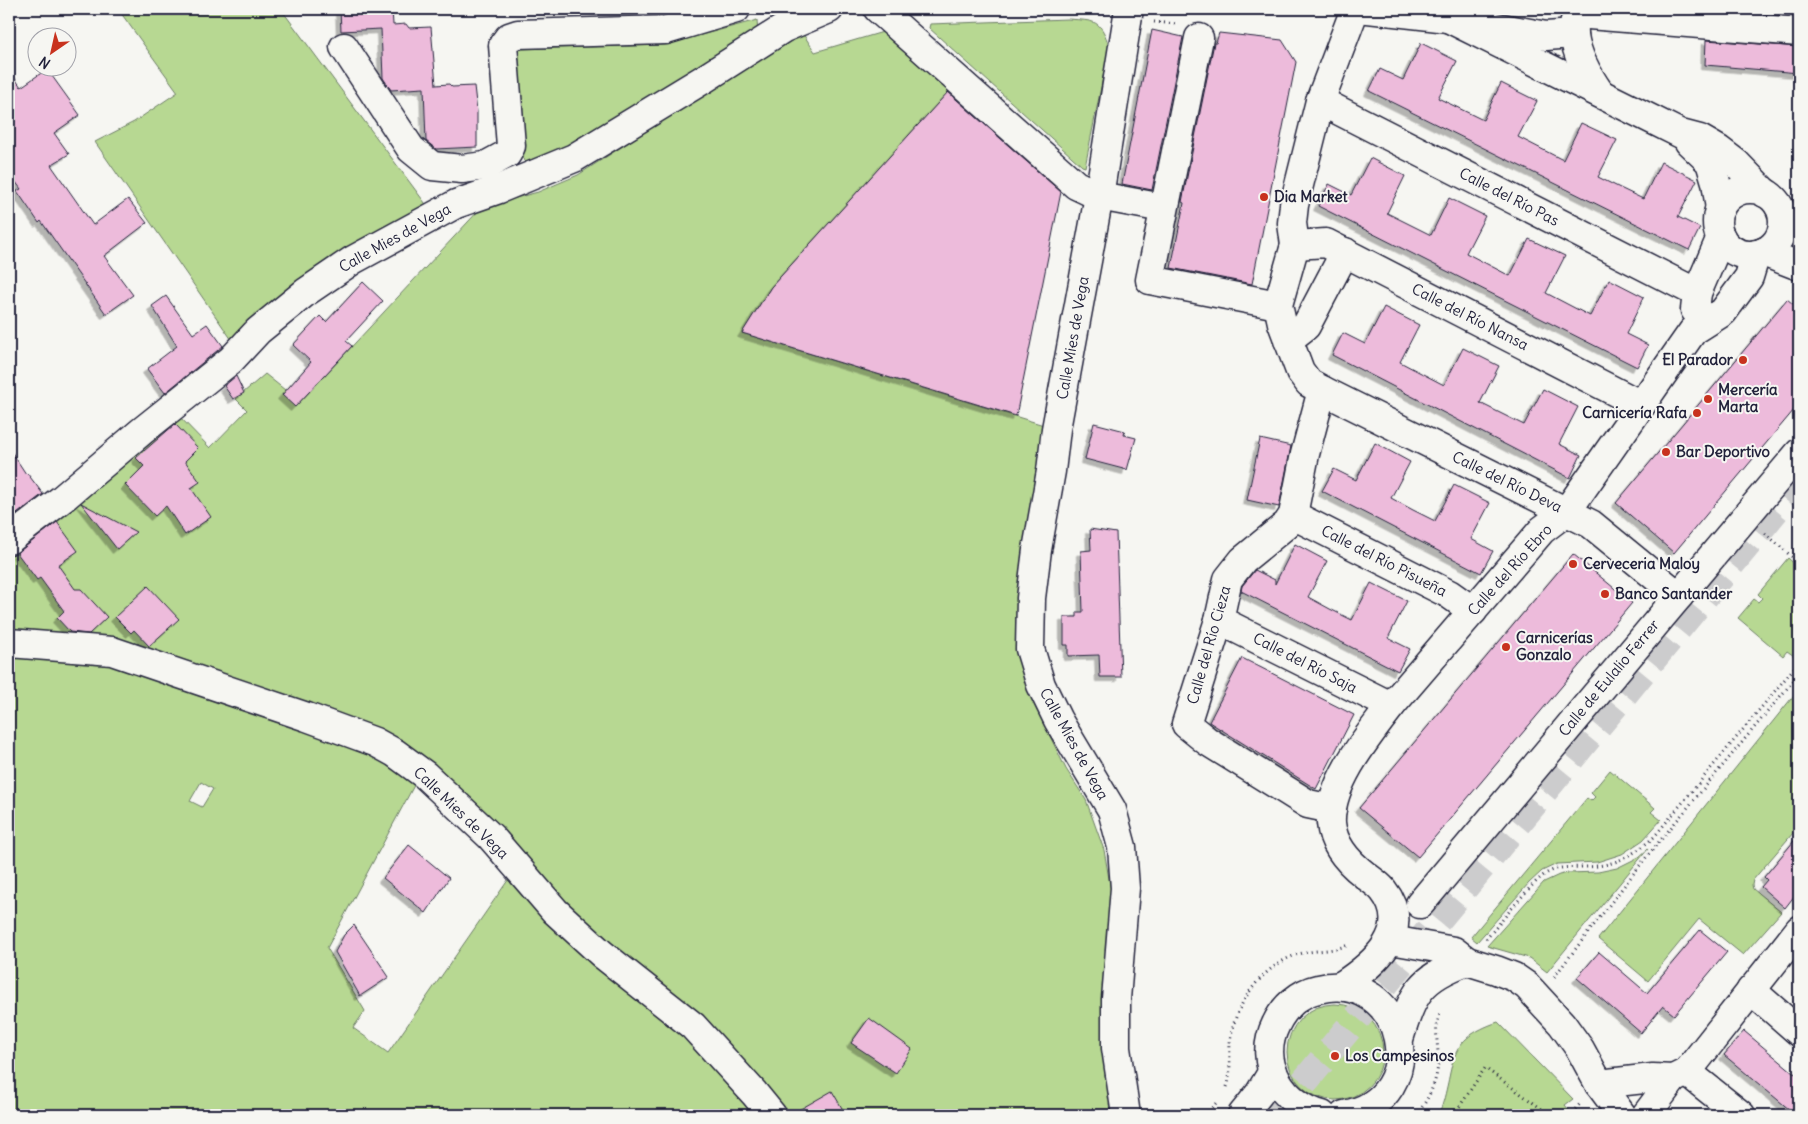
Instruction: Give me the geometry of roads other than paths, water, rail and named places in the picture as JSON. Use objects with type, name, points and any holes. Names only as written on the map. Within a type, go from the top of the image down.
[{"type":"street","points":[[344,47],[411,149],[432,166],[462,169],[485,166],[507,154],[511,146],[503,45],[509,37],[518,34],[666,30],[736,9]]},
{"type":"street","name":"Calle Mies de Vega","points":[[9,540],[62,499],[142,431],[231,360],[258,331],[306,292],[353,260],[456,204],[574,158],[784,28],[829,9]]},
{"type":"street","points":[[878,9],[1076,184],[1099,196],[1163,208]]},
{"type":"street","points":[[1293,515],[1305,454],[1322,390],[1309,383],[1300,371],[1288,340],[1278,305],[1295,245],[1292,223],[1294,205],[1320,101],[1355,9]]},
{"type":"street","points":[[1368,9],[1448,18],[1546,36],[1576,19],[1799,32]]},
{"type":"street","name":"Calle Mies de Vega","points":[[1126,1115],[1116,1048],[1116,999],[1125,888],[1122,847],[1112,810],[1058,720],[1040,685],[1030,650],[1031,598],[1037,550],[1056,429],[1099,196],[1129,14]]},
{"type":"street","points":[[1448,18],[1681,134],[1700,140],[1719,150],[1736,163],[1777,204],[1782,219],[1799,253]]},
{"type":"street","points":[[1576,19],[1582,63],[1589,78],[1600,93]]},
{"type":"street","points":[[1192,32],[1150,280],[1278,305]]},
{"type":"street","name":"Calle del Río Pas","points":[[1320,101],[1697,293]]},
{"type":"street","points":[[1681,134],[1710,162],[1716,182],[1720,209]]},
{"type":"street","points":[[507,154],[524,178]]},
{"type":"street","points":[[1765,193],[1755,190],[1744,190],[1734,193],[1726,200],[1717,218],[1717,228],[1720,237],[1735,252],[1746,255],[1760,253],[1772,246],[1778,239],[1782,230],[1782,219]]},
{"type":"street","name":"Calle del Río Ebro","points":[[1693,331],[1697,293],[1720,237]]},
{"type":"street","name":"Calle del Río Nansa","points":[[1295,245],[1326,243],[1641,405]]},
{"type":"street","points":[[1288,340],[1306,326],[1345,252]]},
{"type":"street","points":[[1760,253],[1799,266]]},
{"type":"street","name":"Calle del Río Ebro","points":[[1391,940],[1394,924],[1392,906],[1383,890],[1354,866],[1339,847],[1334,837],[1331,824],[1332,809],[1344,776],[1364,742],[1390,706],[1542,530],[1567,511],[1693,331],[1723,312],[1749,277],[1760,253]]},
{"type":"street","name":"Calle del Río Deva","points":[[1322,390],[1591,524],[1679,596]]},
{"type":"street","name":"Calle de Eulalio Ferrer","points":[[1420,904],[1799,453]]},
{"type":"street","name":"Calle del Río Pisueña","points":[[1293,515],[1449,594],[1473,611]]},
{"type":"street","name":"Calle del Río Cieza","points":[[1293,515],[1287,524],[1243,560],[1228,579],[1219,620],[1186,724],[1207,741],[1308,804],[1332,809]]},
{"type":"street","name":"Calle del Río Saja","points":[[1219,620],[1390,706]]},
{"type":"street","name":"Calle Mies de Vega","points":[[9,643],[112,651],[316,720],[375,742],[395,753],[426,776],[491,837],[555,912],[568,924],[602,954],[693,1026],[772,1115]]},
{"type":"street","points":[[1646,1115],[1799,930]]},
{"type":"street","points":[[1341,986],[1371,964],[1391,940],[1454,951],[1476,958],[1514,977],[1538,996],[1580,1049],[1599,1084],[1622,1115]]},
{"type":"street","points":[[1399,1039],[1409,1007],[1422,986],[1440,972],[1476,958]]},
{"type":"street","points":[[1322,1115],[1301,1107],[1283,1091],[1273,1071],[1270,1057],[1270,1042],[1280,1016],[1300,996],[1320,988],[1341,986],[1357,990],[1372,998],[1385,1009],[1394,1023],[1399,1039],[1400,1055],[1398,1071],[1391,1085],[1381,1098],[1368,1108],[1354,1114],[1344,1115]]},
{"type":"street","points":[[1751,990],[1799,1032]]},
{"type":"street","points":[[1242,1115],[1259,1094],[1273,1071]]},
{"type":"street","points":[[1599,1084],[1680,1075],[1741,1115]]},
{"type":"tunnel","points":[[1277,1115],[1799,482]]},
{"type":"place","name":"Dia Market","points":[[1264,197]]},
{"type":"place","name":"El Parador","points":[[1743,360]]},
{"type":"place","name":"Mercería Marta","points":[[1708,399]]},
{"type":"place","name":"Carnicería Rafa","points":[[1697,413]]},
{"type":"place","name":"Bar Deportivo","points":[[1666,452]]},
{"type":"place","name":"Cerveceria Maloy","points":[[1573,564]]},
{"type":"place","name":"Banco Santander","points":[[1605,594]]},
{"type":"place","name":"Carnicerías Gonzalo","points":[[1506,647]]},
{"type":"place","name":"Los Campesinos","points":[[1335,1056]]}]
